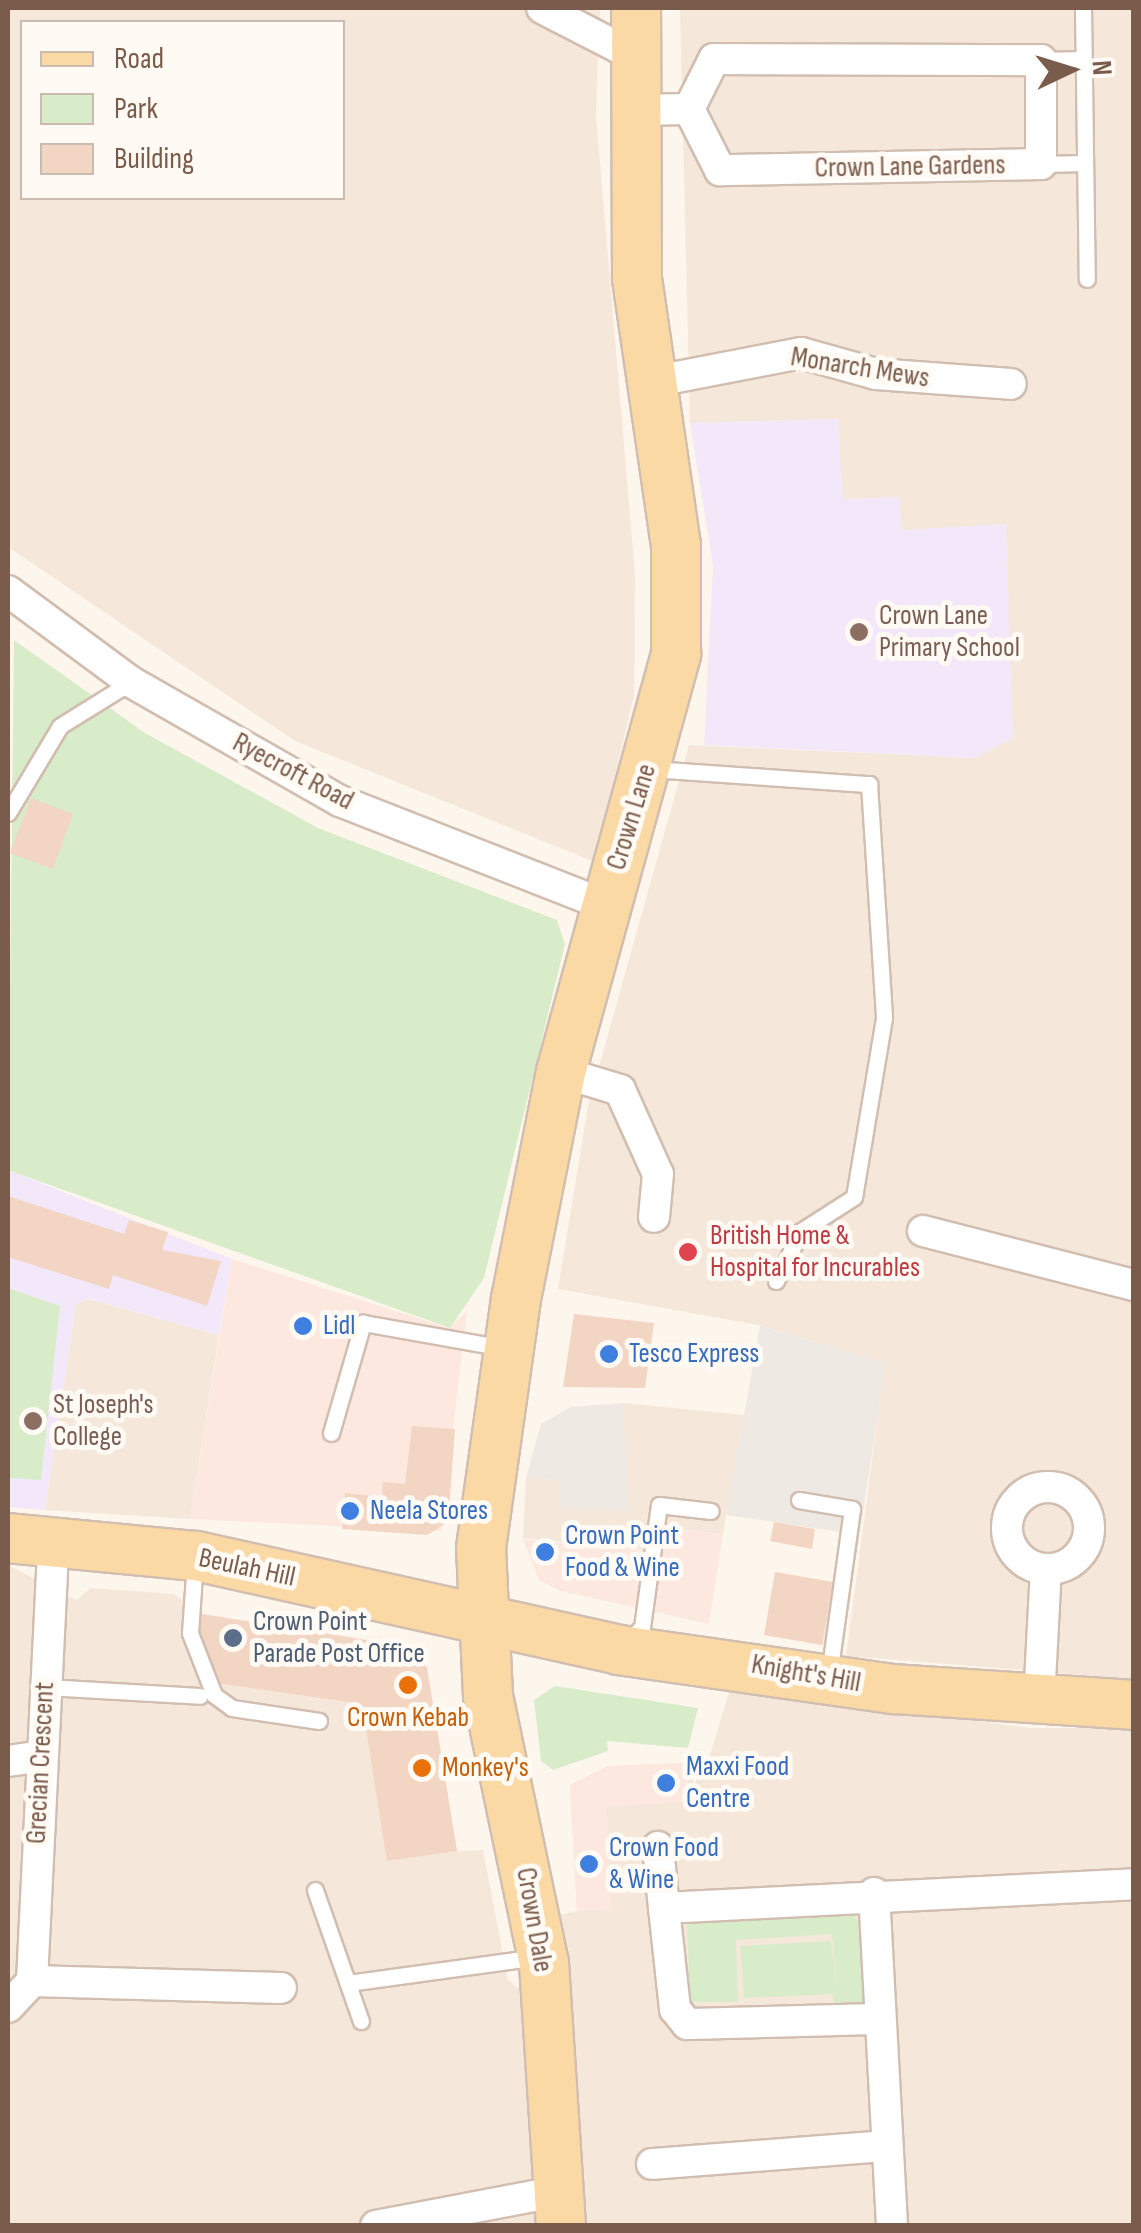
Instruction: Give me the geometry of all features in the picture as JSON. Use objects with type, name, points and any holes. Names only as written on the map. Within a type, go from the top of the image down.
[{"type":"main road","name":"Crown Lane","points":[[483,1618],[483,1514],[508,1349],[561,1072],[676,654],[679,594],[652,382],[633,110],[636,8]]},
{"type":"main road","name":"Beulah Hill","points":[[30,1541],[196,1556],[483,1618]]},
{"type":"main road","name":"Knight's Hill","points":[[483,1618],[619,1650],[828,1680],[1040,1701],[1134,1705]]},
{"type":"main road","name":"Crown Dale","points":[[483,1618],[488,1696],[542,1956],[561,2208]]},
{"type":"street","points":[[542,8],[635,56]]},
{"type":"street","points":[[633,110],[689,109],[714,58],[1042,60]]},
{"type":"street","name":"Crown Lane Gardens","points":[[689,109],[720,170],[1041,164],[1042,60]]},
{"type":"street","name":"Monarch Mews","points":[[652,382],[801,353],[876,374],[1011,384]]},
{"type":"street","name":"Ryecroft Road","points":[[8,591],[132,682],[340,801],[605,905]]},
{"type":"street","points":[[561,1072],[620,1090],[658,1174],[654,1218]]},
{"type":"street","points":[[923,1230],[1134,1285]]},
{"type":"street","name":"Grecian Crescent","points":[[30,1541],[46,1687],[32,1981]]},
{"type":"street","points":[[1040,1701],[1046,1570]]},
{"type":"street","points":[[8,1761],[42,1756]]},
{"type":"street","points":[[658,1848],[675,2010],[687,2024],[880,2018]]},
{"type":"street","points":[[664,1908],[874,1893],[1134,1884]]},
{"type":"street","points":[[874,1893],[892,2226]]},
{"type":"street","points":[[8,2007],[32,1981],[281,1988]]},
{"type":"street","points":[[652,2164],[885,2146]]},
{"type":"street","points":[[376,2226],[561,2208]]},
{"type":"lane","points":[[1083,8],[1087,278]]},
{"type":"lane","points":[[1042,60],[1083,60]]},
{"type":"lane","points":[[1041,164],[1084,164]]},
{"type":"lane","points":[[8,813],[60,726],[132,682]]},
{"type":"lane","points":[[647,768],[869,784],[884,1018],[854,1198],[801,1231],[776,1281]]},
{"type":"lane","points":[[331,1433],[363,1323],[508,1349]]},
{"type":"lane","points":[[799,1500],[852,1509],[828,1680]]},
{"type":"lane","points":[[619,1650],[642,1628],[658,1505],[711,1512]]},
{"type":"lane","points":[[196,1556],[190,1633],[214,1695],[232,1708],[320,1721]]},
{"type":"lane","points":[[46,1687],[200,1696]]},
{"type":"lane","points":[[316,1890],[361,2021]]},
{"type":"lane","points":[[348,1983],[542,1956]]},
{"type":"shaded area","points":[[8,8],[600,8],[596,115],[635,574],[634,695],[595,862],[295,741],[8,547]]},
{"type":"shaded area","points":[[680,8],[1133,8],[1133,1679],[846,1656],[885,1363],[758,1325],[558,1289],[588,1106],[689,745],[976,758],[901,530],[843,499],[837,419],[690,423]]},
{"type":"shaded area","name":"Crown Lane Primary School","points":[[838,419],[843,499],[899,497],[902,530],[1006,524],[1013,738],[976,758],[704,745],[713,565],[690,423]]},
{"type":"shaded area","name":"St Joseph's College","points":[[8,1170],[232,1259],[219,1335],[89,1299],[76,1304],[45,1510],[8,1507]]},
{"type":"shaded area","points":[[232,1259],[449,1328],[467,1311],[441,1531],[190,1519]]},
{"type":"shaded area","points":[[88,1299],[219,1335],[190,1519],[45,1510],[76,1304]]},
{"type":"shaded area","points":[[760,1326],[886,1363],[842,1648],[822,1645],[841,1532],[726,1515]]},
{"type":"shaded area","points":[[624,1403],[744,1415],[723,1534],[665,1528],[660,1552],[523,1538],[526,1478],[560,1480],[628,1511]]},
{"type":"shaded area","points":[[624,1403],[629,1511],[561,1508],[559,1480],[526,1478],[541,1424],[571,1407]]},
{"type":"shaded area","points":[[664,1528],[723,1534],[709,1624],[561,1591],[539,1580],[523,1539],[660,1552]]},
{"type":"shaded area","points":[[8,1565],[76,1600],[91,1588],[174,1594],[202,1614],[408,1646],[427,1667],[457,1851],[483,1850],[508,1980],[521,1990],[537,2225],[8,2226]]},
{"type":"shaded area","points":[[730,1689],[1031,1728],[1133,1728],[1133,2225],[585,2225],[559,1915],[577,1911],[570,1785],[608,1766],[708,1762]]},
{"type":"shaded area","points":[[687,1763],[690,1802],[606,1806],[612,1909],[577,1911],[570,1785],[608,1766]]},
{"type":"green space","points":[[14,640],[145,733],[318,828],[557,920],[565,944],[484,1278],[450,1328],[8,1170]]},
{"type":"green space","points":[[8,1288],[60,1306],[41,1480],[8,1478]]},
{"type":"green space","points":[[555,1686],[698,1708],[688,1748],[607,1741],[608,1751],[553,1770],[541,1761],[534,1700]]},
{"type":"green space","points":[[850,1910],[860,1924],[864,2002],[834,2003],[833,1994],[744,1998],[740,1946],[831,1941],[838,1990],[832,1934],[736,1940],[738,2002],[690,2002],[687,1923]]},
{"type":"building","points":[[31,798],[73,814],[53,869],[10,853]]},
{"type":"building","points":[[8,1196],[124,1234],[129,1220],[168,1232],[162,1250],[221,1261],[207,1306],[113,1275],[109,1289],[8,1257]]},
{"type":"building","name":"Tesco Express","points":[[574,1314],[654,1323],[645,1388],[563,1387]]},
{"type":"building","points":[[412,1426],[455,1429],[448,1522],[427,1535],[342,1529],[345,1493],[382,1497],[383,1482],[405,1484]]},
{"type":"building","points":[[774,1522],[815,1529],[812,1549],[770,1541]]},
{"type":"building","points":[[775,1572],[833,1582],[822,1645],[764,1635]]},
{"type":"building","points":[[202,1614],[408,1647],[427,1668],[457,1851],[387,1861],[362,1704],[216,1683],[199,1635]]},
{"type":"place","name":"Crown Lane Primary School","points":[[859,632]]},
{"type":"place","name":"British Home & Hospital for Incurables","points":[[688,1252]]},
{"type":"place","name":"Lidl","points":[[303,1326]]},
{"type":"place","name":"Tesco Express","points":[[609,1354]]},
{"type":"place","name":"St Joseph's College","points":[[33,1421]]},
{"type":"place","name":"Neela Stores","points":[[350,1511]]},
{"type":"place","name":"Crown Point Food & Wine","points":[[545,1552]]},
{"type":"place","name":"Crown Point Parade Post Office","points":[[233,1638]]},
{"type":"place","name":"Crown Kebab","points":[[408,1685]]},
{"type":"place","name":"Monkey's","points":[[422,1768]]},
{"type":"place","name":"Maxxi Food Centre","points":[[666,1783]]},
{"type":"place","name":"Crown Food & Wine","points":[[589,1864]]}]
